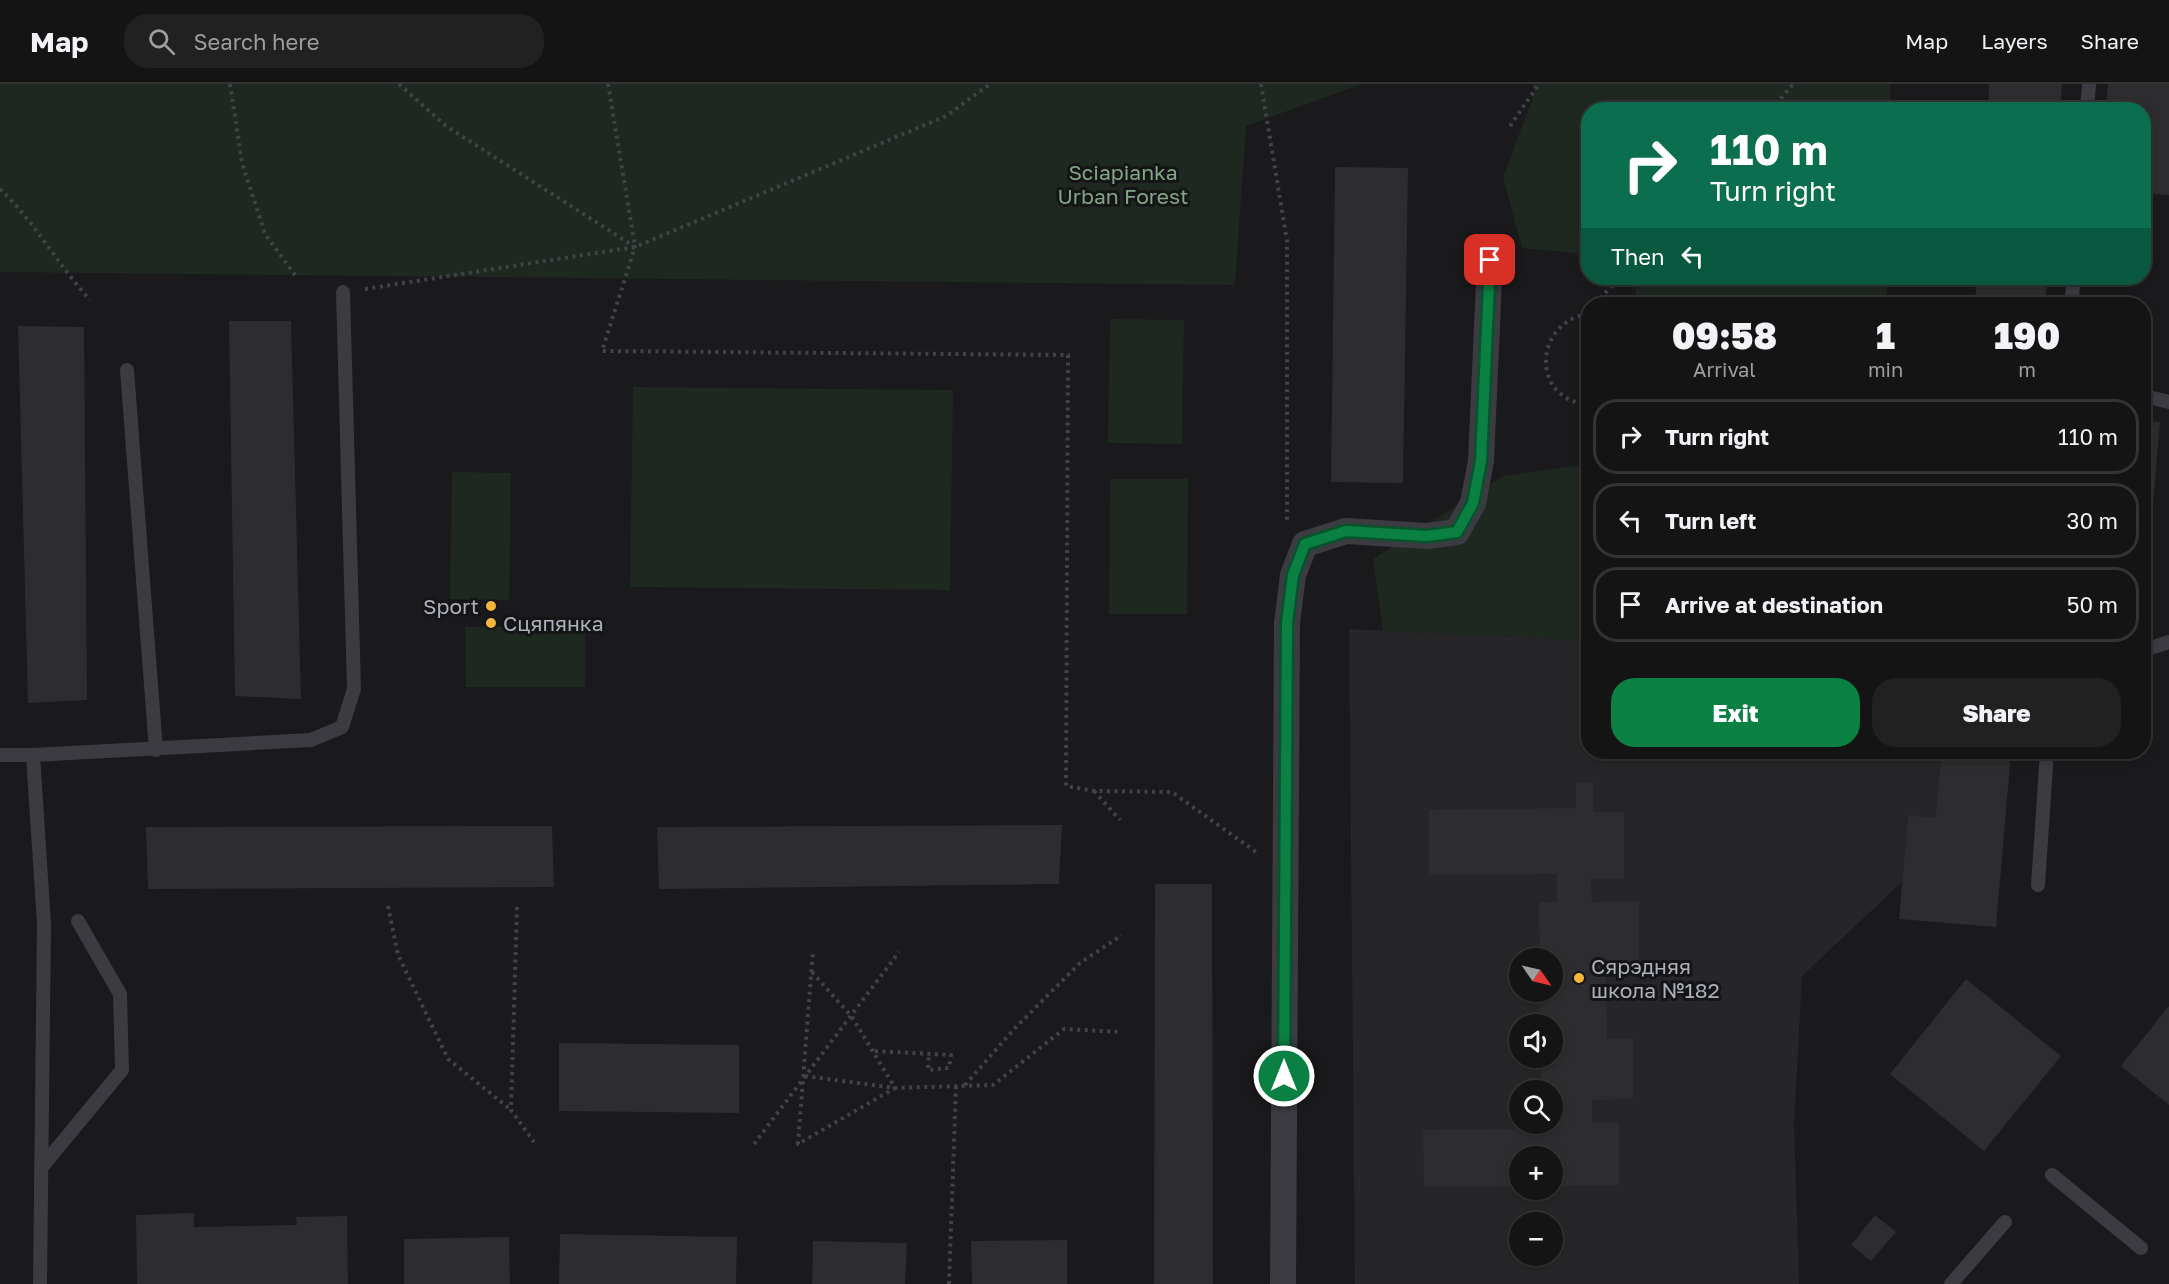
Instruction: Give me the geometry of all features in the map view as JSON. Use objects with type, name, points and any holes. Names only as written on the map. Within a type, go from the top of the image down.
[{"type":"street","points":[[1283,1284],[1287,623],[1293,575],[1305,544],[1346,531],[1427,536],[1457,532],[1473,503],[1481,461],[1490,260]]},
{"type":"lane","points":[[2088,102],[2089,84]]},
{"type":"lane","points":[[0,755],[156,750],[311,740],[342,727],[354,689],[343,292]]},
{"type":"lane","points":[[126,370],[156,750]]},
{"type":"lane","points":[[2151,398],[2169,402]]},
{"type":"lane","points":[[2151,648],[2169,642]]},
{"type":"lane","points":[[33,755],[44,924],[40,1284]]},
{"type":"lane","points":[[2038,885],[2047,759]]},
{"type":"lane","points":[[41,1168],[122,1070],[120,994],[78,921]]},
{"type":"lane","points":[[2052,1175],[2141,1248]]},
{"type":"lane","points":[[1951,1284],[2005,1222]]},
{"type":"path","points":[[230,84],[242,163],[265,234],[295,275]]},
{"type":"path","points":[[399,84],[446,126],[635,247]]},
{"type":"path","points":[[608,84],[635,247],[602,351],[1068,355],[1065,786],[1094,791],[1172,792],[1285,873]]},
{"type":"path","points":[[343,292],[635,247],[946,116],[990,84]]},
{"type":"path","points":[[1261,84],[1287,241],[1287,527]]},
{"type":"path","points":[[1510,126],[1539,84]]},
{"type":"path","points":[[1778,102],[1793,84]]},
{"type":"path","points":[[0,189],[24,212],[65,273],[90,300]]},
{"type":"path","points":[[1601,297],[1612,285]]},
{"type":"path","points":[[1581,316],[1561,324],[1547,349],[1546,363],[1549,377],[1557,389],[1568,399],[1581,402]]},
{"type":"path","points":[[1094,791],[1120,820]]},
{"type":"path","points":[[388,906],[398,955],[448,1059],[511,1110],[534,1142]]},
{"type":"path","points":[[511,1110],[517,907]]},
{"type":"path","points":[[965,1086],[1015,1028],[1080,963],[1122,934]]},
{"type":"path","points":[[813,950],[798,1144],[895,1088]]},
{"type":"path","points":[[754,1144],[899,952]]},
{"type":"path","points":[[812,972],[852,1017],[895,1088]]},
{"type":"path","points":[[805,1076],[895,1088],[993,1085],[1064,1029],[1120,1032]]},
{"type":"path","points":[[874,1051],[929,1053],[951,1055],[949,1068],[928,1070],[929,1053]]},
{"type":"path","points":[[949,1284],[956,1086]]},
{"type":"shaded area","points":[[1349,629],[1581,640],[1581,759],[1941,759],[1935,818],[1908,816],[1902,882],[1802,976],[1794,1123],[1799,1284],[1355,1284]]},
{"type":"green space","name":"Sciapianka Urban Forest","points":[[0,84],[1362,84],[1246,126],[1235,285],[0,272]]},
{"type":"green space","points":[[1531,84],[1891,84],[1890,102],[1581,102],[1581,253],[1522,248],[1503,177],[1535,92]]},
{"type":"green space","points":[[1634,285],[1887,285],[1886,297],[1637,297]]},
{"type":"green space","points":[[1110,319],[1184,320],[1182,444],[1108,443]]},
{"type":"green space","points":[[633,387],[953,390],[950,590],[630,587]]},
{"type":"green space","points":[[1581,465],[1581,640],[1383,631],[1373,559],[1503,476]]},
{"type":"green space","points":[[452,472],[511,473],[509,600],[450,599]]},
{"type":"green space","points":[[1110,479],[1188,479],[1187,614],[1109,614]]},
{"type":"green space","points":[[585,626],[585,687],[466,687],[465,627]]},
{"type":"building","points":[[1989,84],[2062,84],[2061,102],[1988,102]]},
{"type":"building","points":[[2108,84],[2169,84],[2169,195],[2151,194],[2151,102],[2107,102]]},
{"type":"building","points":[[1335,167],[1408,168],[1403,483],[1331,482]]},
{"type":"building","points":[[1976,285],[2046,285],[2046,297],[1976,297]]},
{"type":"building","points":[[229,321],[291,321],[301,699],[235,696]]},
{"type":"building","points":[[18,326],[84,327],[87,700],[28,703]]},
{"type":"building","points":[[2151,421],[2160,422],[2151,528]]},
{"type":"building","points":[[1941,759],[2010,759],[1996,927],[1899,919],[1908,815],[1935,818]]},
{"type":"building","name":"Сярэдняя школа №182","points":[[1576,783],[1593,783],[1593,812],[1624,812],[1624,879],[1591,879],[1592,902],[1639,901],[1639,964],[1606,964],[1607,1039],[1633,1039],[1633,1099],[1592,1100],[1592,1123],[1619,1123],[1619,1185],[1563,1186],[1563,1146],[1509,1146],[1509,1186],[1424,1187],[1423,1130],[1509,1129],[1509,1134],[1563,1134],[1563,1080],[1541,1080],[1541,1068],[1563,1068],[1563,1014],[1540,1014],[1540,1002],[1563,1002],[1563,948],[1540,948],[1539,902],[1557,902],[1557,874],[1429,875],[1429,810],[1576,808]]},
{"type":"building","points":[[1062,825],[1059,884],[659,889],[657,827]]},
{"type":"building","points":[[552,826],[554,887],[148,889],[146,827]]},
{"type":"building","points":[[1155,884],[1212,884],[1213,1284],[1154,1284]]},
{"type":"building","points":[[1966,979],[2061,1056],[1984,1151],[1890,1074]]},
{"type":"building","points":[[2169,1006],[2169,1105],[2121,1066]]},
{"type":"building","points":[[559,1043],[739,1045],[739,1113],[559,1111]]},
{"type":"building","points":[[194,1213],[194,1227],[297,1225],[296,1217],[347,1216],[348,1284],[137,1284],[136,1215]]},
{"type":"building","points":[[1875,1215],[1896,1232],[1871,1261],[1851,1245]]},
{"type":"building","points":[[560,1234],[737,1237],[736,1284],[559,1284]]},
{"type":"building","points":[[509,1237],[510,1284],[404,1284],[404,1239]]},
{"type":"building","points":[[1067,1240],[1067,1284],[972,1284],[971,1241]]},
{"type":"building","points":[[813,1241],[907,1243],[905,1284],[812,1284]]},
{"type":"place","name":"Sport","points":[[491,606]]},
{"type":"place","name":"Сцяпянка","points":[[491,623]]},
{"type":"place","name":"Сярэдняя школа №182","points":[[1579,978]]},
{"type":"route","points":[[1284,1076],[1287,623],[1293,575],[1305,544],[1346,531],[1427,536],[1457,532],[1473,503],[1481,461],[1490,260]]}]
